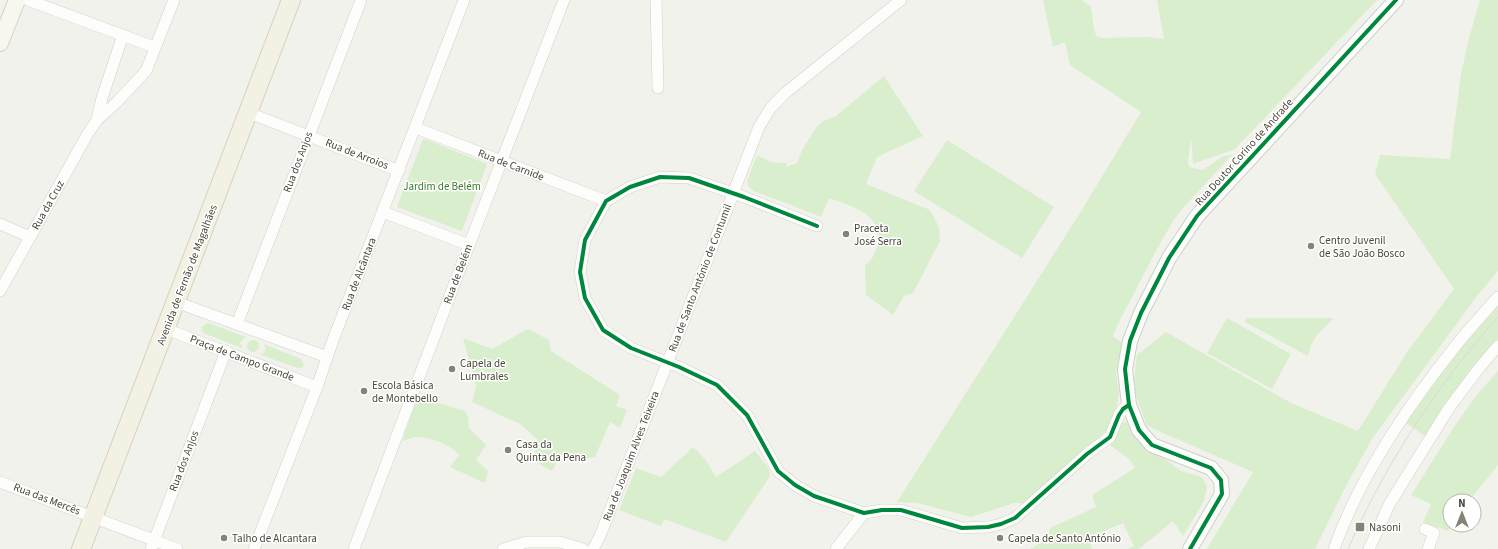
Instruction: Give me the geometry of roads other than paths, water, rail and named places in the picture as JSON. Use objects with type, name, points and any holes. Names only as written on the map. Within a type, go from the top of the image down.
[{"type":"main road","points":[[0,43],[17,0]]},
{"type":"main road","name":"Avenida de Fernão de Magalhães","points":[[81,549],[291,0]]},
{"type":"street","points":[[28,0],[154,47]]},
{"type":"street","name":"Rua da Cruz","points":[[0,291],[83,141],[97,120],[116,103],[146,71],[154,47],[159,40],[174,0]]},
{"type":"street","name":"Rua dos Anjos","points":[[237,324],[361,0]]},
{"type":"street","name":"Rua de Alcântara","points":[[254,549],[464,0]]},
{"type":"street","name":"Rua de Belém","points":[[354,549],[564,0]]},
{"type":"street","points":[[656,0],[658,88]]},
{"type":"street","name":"Rua de Santo António de Contumil","points":[[901,0],[784,94],[770,109],[759,127],[667,362],[717,385],[747,415],[778,471],[795,485],[814,496],[864,513],[882,510],[901,510],[962,528],[975,528],[1001,524],[1015,518],[1087,454],[1110,437],[1119,415],[1123,409],[1129,405]]},
{"type":"street","name":"Rua Doutor Corino de Andrade","points":[[1194,547],[1222,494],[1221,480],[1211,468],[1152,445],[1139,430],[1129,405],[1125,369],[1130,341],[1141,313],[1169,258],[1197,216],[1396,0]]},
{"type":"street","name":"Rua da Cruz","points":[[97,120],[102,98],[123,35]]},
{"type":"street","name":"Rua de Arroios","points":[[249,113],[399,171]]},
{"type":"street","name":"Rua de Carnide","points":[[416,128],[606,201]]},
{"type":"street","points":[[667,362],[631,348],[603,330],[585,298],[580,272],[585,240],[606,201],[630,187],[660,177],[689,178],[733,193],[817,226]]},
{"type":"street","points":[[383,212],[469,245]]},
{"type":"street","points":[[0,224],[30,236]]},
{"type":"street","points":[[1334,549],[1359,492],[1398,426],[1454,347],[1498,298]]},
{"type":"street","points":[[176,302],[327,357]]},
{"type":"street","name":"Praça de Campo Grande","points":[[166,329],[317,387]]},
{"type":"street","points":[[1368,549],[1390,503],[1449,408],[1498,346]]},
{"type":"street","name":"Rua dos Anjos","points":[[152,545],[226,351]]},
{"type":"street","name":"Rua de Joaquim Alves Teixeira","points":[[593,549],[600,536],[667,362]]},
{"type":"street","name":"Rua das Mercês","points":[[0,482],[93,517],[152,545],[177,549]]},
{"type":"street","points":[[836,549],[864,513]]},
{"type":"street","points":[[1425,529],[1434,533],[1428,549]]},
{"type":"street","points":[[503,549],[527,542],[560,542],[583,549]]},
{"type":"tram line","points":[[1348,549],[1379,486],[1414,427],[1453,371],[1498,317]]},
{"type":"place","name":"Praceta José Serra","points":[[846,234]]},
{"type":"place","name":"Centro Juvenil de São João Bosco","points":[[1311,246]]},
{"type":"place","name":"Capela de Lumbrales","points":[[452,369]]},
{"type":"place","name":"Escola Básica de Montebello","points":[[364,391]]},
{"type":"place","name":"Casa da Quinta da Pena","points":[[508,450]]},
{"type":"place","name":"Nasoni","points":[[1360,527]]},
{"type":"place","name":"Talho de Alcantara","points":[[224,538]]},
{"type":"place","name":"Capela de Santo António","points":[[1000,538]]},
{"type":"park label","name":"Jardim de Belém","points":[[442,186]]}]
